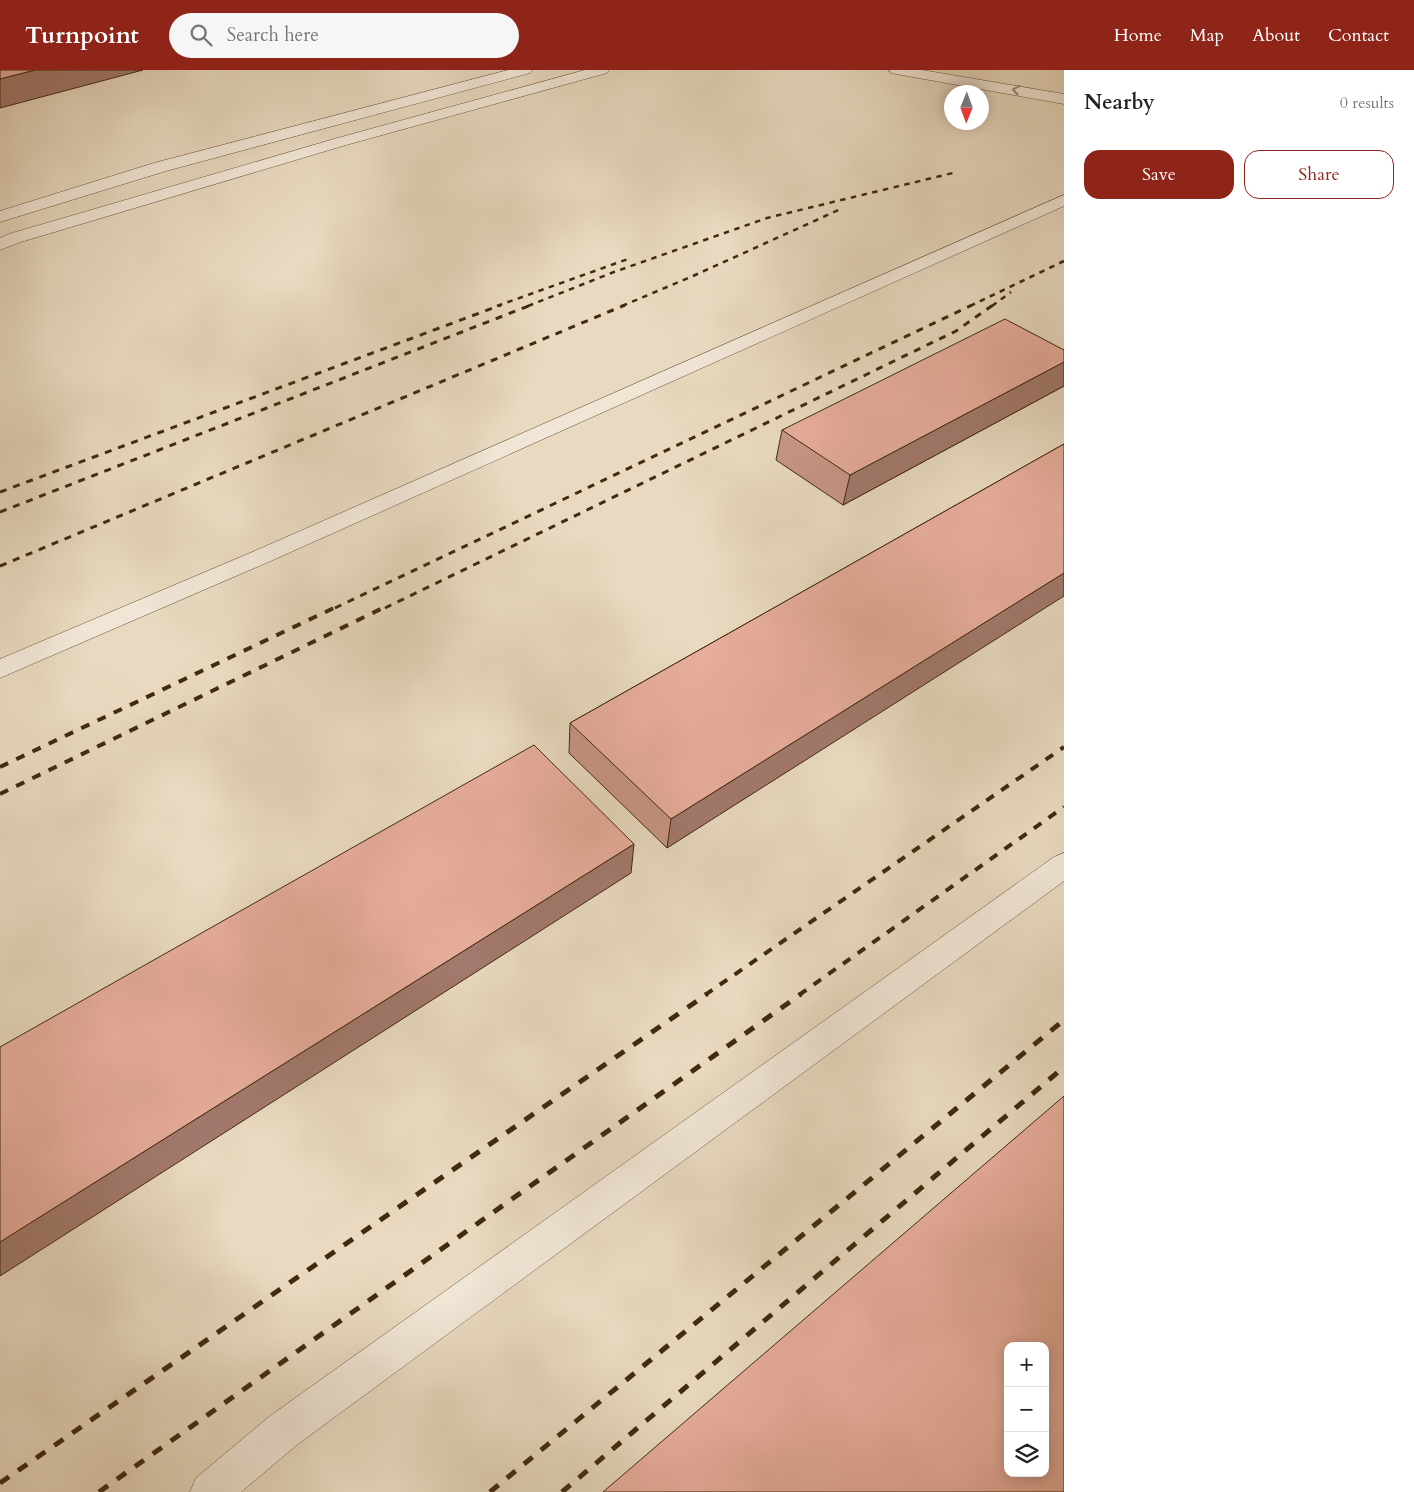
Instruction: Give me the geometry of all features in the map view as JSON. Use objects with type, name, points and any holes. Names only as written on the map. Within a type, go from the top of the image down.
[{"type":"street","points":[[0,217],[160,167],[525,70]]},
{"type":"street","points":[[0,245],[15,238],[340,142],[602,70]]},
{"type":"street","points":[[896,70],[1064,99]]},
{"type":"street","points":[[0,669],[265,555],[1064,200]]},
{"type":"street","points":[[210,1492],[284,1430],[1064,866]]},
{"type":"building","points":[[0,70],[35,70],[0,79]]},
{"type":"building","points":[[1005,319],[1064,350],[1064,362],[850,475],[782,430]]},
{"type":"building","points":[[1064,444],[1064,573],[671,819],[570,723]]},
{"type":"building","points":[[534,745],[634,844],[0,1242],[0,1047]]},
{"type":"building","points":[[1064,1096],[1064,1492],[603,1492]]},
{"type":"railway","points":[[528,306],[614,272],[767,218],[957,172]]},
{"type":"railway","points":[[622,306],[843,208]]},
{"type":"railway","points":[[497,306],[628,259]]},
{"type":"railway","points":[[970,306],[1064,261]]},
{"type":"railway","points":[[992,306],[1011,292]]},
{"type":"railway","points":[[0,492],[501,305]]},
{"type":"railway","points":[[0,512],[531,305]]},
{"type":"railway","points":[[0,566],[625,305]]},
{"type":"railway","points":[[335,608],[972,305]]},
{"type":"railway","points":[[385,608],[956,331],[993,305]]},
{"type":"railway","points":[[0,767],[338,606]]},
{"type":"railway","points":[[0,794],[387,606]]},
{"type":"railway","points":[[705,995],[1064,747]]},
{"type":"railway","points":[[799,995],[1064,807]]},
{"type":"railway","points":[[0,1483],[707,994]]},
{"type":"railway","points":[[99,1492],[801,994]]},
{"type":"railway","points":[[490,1492],[1064,1020]]},
{"type":"railway","points":[[562,1492],[1064,1067]]}]
